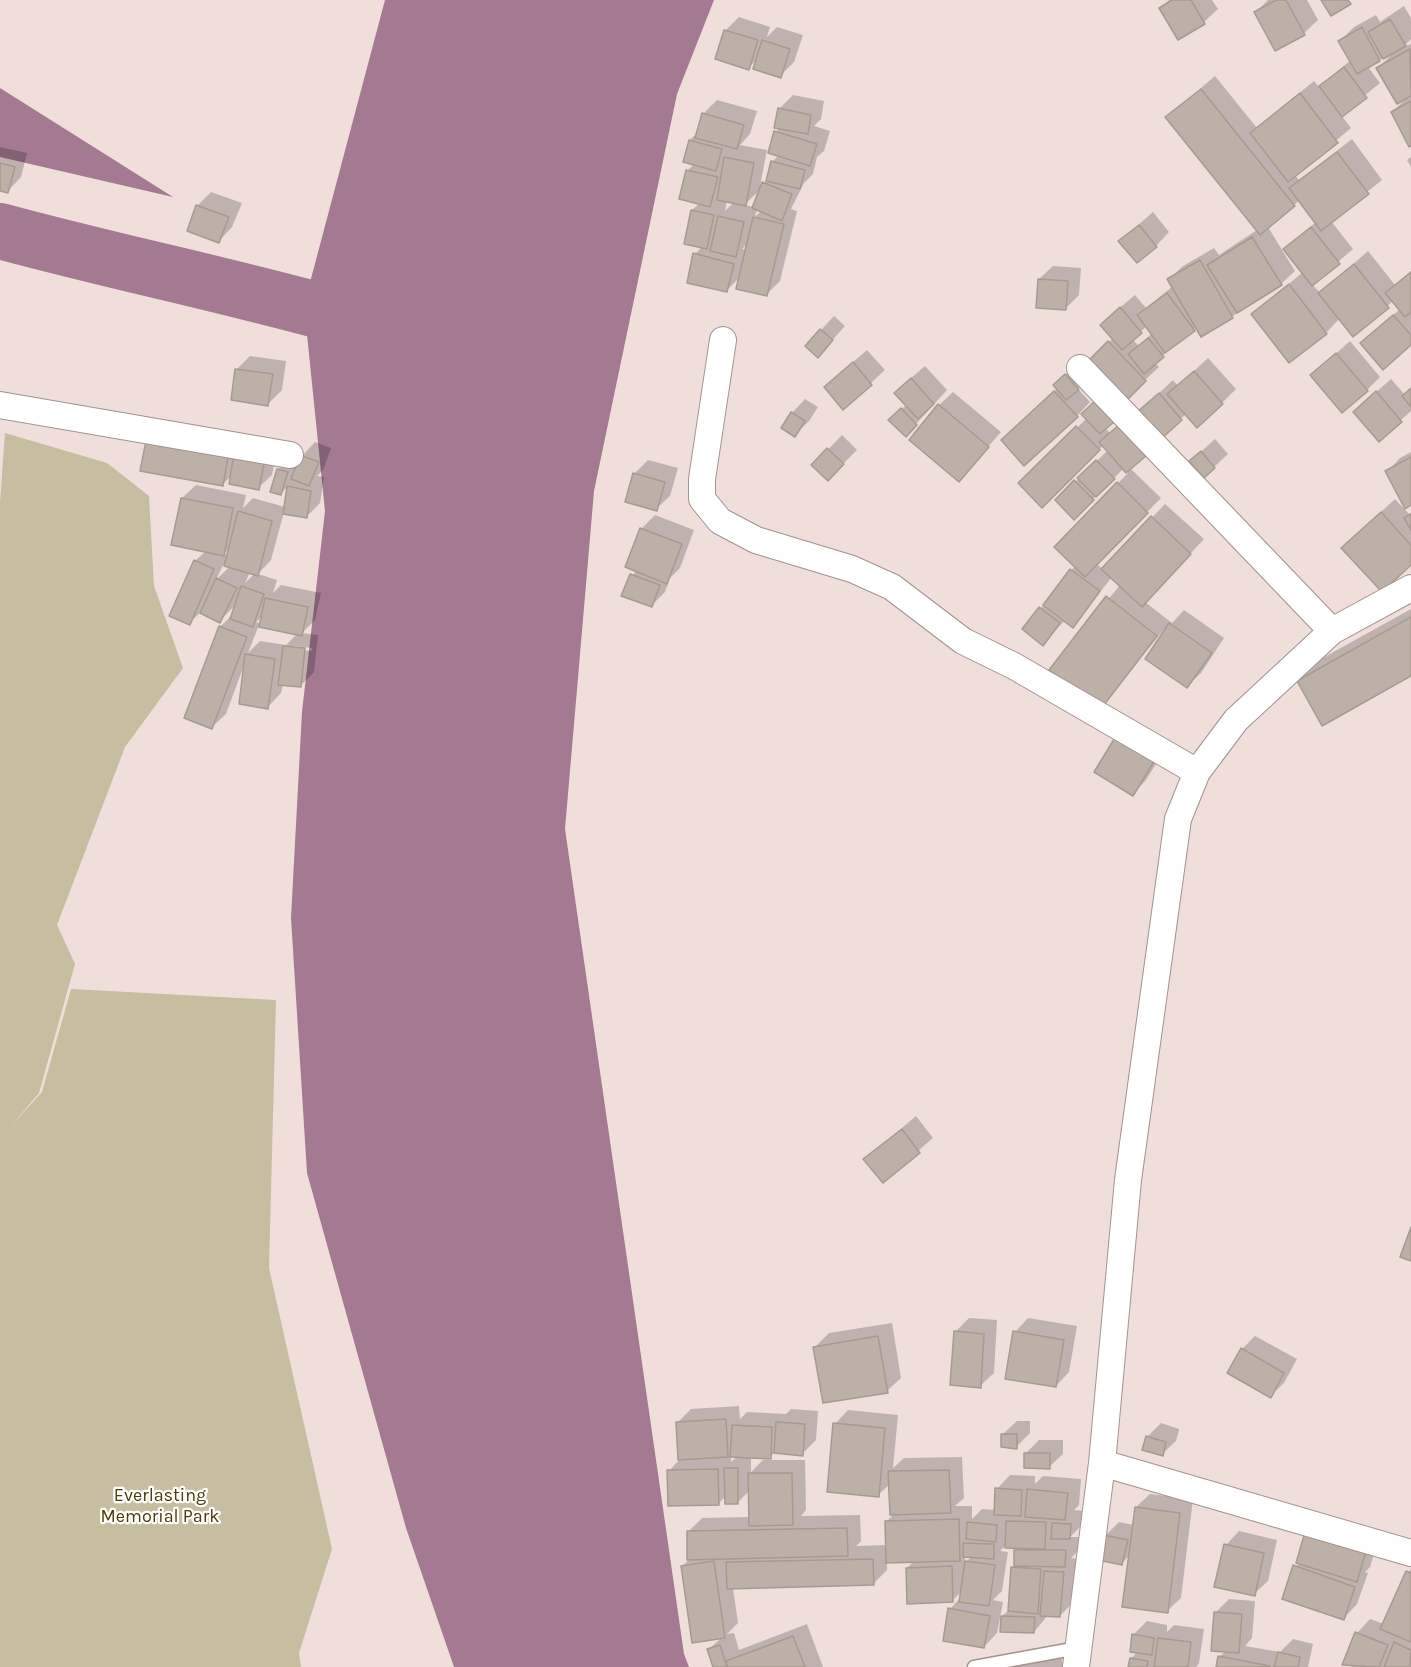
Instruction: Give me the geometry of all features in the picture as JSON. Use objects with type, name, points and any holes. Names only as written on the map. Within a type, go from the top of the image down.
[{"type":"street","points":[[723,340],[702,479],[702,499],[720,521],[756,540],[852,569],[892,587],[963,641],[1014,666],[1197,772]]},
{"type":"street","points":[[1080,368],[1332,632]]},
{"type":"street","points":[[0,405],[290,455]]},
{"type":"street","points":[[1077,1657],[1102,1463],[1128,1180],[1178,819],[1197,772],[1236,720],[1332,632],[1411,588]]},
{"type":"street","points":[[1102,1463],[1411,1552]]},
{"type":"lane","points":[[974,1667],[1077,1657]]},
{"type":"green space","name":"Everlasting Memorial Park","points":[[5,433],[107,463],[149,496],[154,586],[183,668],[125,747],[57,925],[75,964],[39,1093],[11,1126],[42,1092],[71,989],[276,1000],[269,1268],[332,1549],[299,1653],[301,1667],[0,1667],[0,502]]},
{"type":"shaded area","points":[[385,0],[714,0],[677,94],[594,491],[565,829],[684,1654],[689,1667],[454,1667],[406,1528],[307,1173],[291,918],[302,712],[325,511],[304,305]]},
{"type":"shaded area","points":[[0,88],[173,197],[0,157]]},
{"type":"building","points":[[1172,0],[1191,0],[1205,24],[1178,40],[1159,8]]},
{"type":"building","points":[[1276,0],[1286,0],[1305,35],[1275,51],[1254,12]]},
{"type":"building","points":[[1321,0],[1348,0],[1351,4],[1331,16]]},
{"type":"building","points":[[1390,19],[1406,46],[1383,59],[1368,32]]},
{"type":"building","points":[[1362,27],[1380,61],[1357,74],[1338,41]]},
{"type":"building","points":[[724,30],[758,40],[749,70],[715,59]]},
{"type":"building","points":[[762,40],[790,49],[781,78],[753,69]]},
{"type":"building","points":[[1410,49],[1411,96],[1397,104],[1376,68]]},
{"type":"building","points":[[1344,67],[1367,98],[1342,117],[1319,86]]},
{"type":"building","points":[[1201,89],[1295,206],[1260,235],[1165,117]]},
{"type":"building","points":[[1300,93],[1338,143],[1288,182],[1250,133]]},
{"type":"building","points":[[1411,101],[1411,146],[1409,147],[1391,112]]},
{"type":"building","points":[[778,108],[811,115],[808,134],[774,128]]},
{"type":"building","points":[[702,113],[744,125],[737,149],[695,138]]},
{"type":"building","points":[[774,131],[817,144],[810,166],[768,153]]},
{"type":"building","points":[[689,140],[722,149],[716,171],[683,162]]},
{"type":"building","points":[[1337,152],[1369,194],[1321,231],[1289,188]]},
{"type":"building","points":[[724,157],[754,163],[746,206],[717,200]]},
{"type":"building","points":[[771,161],[805,170],[800,189],[766,181]]},
{"type":"building","points":[[0,163],[15,167],[8,193],[0,191]]},
{"type":"building","points":[[686,170],[718,177],[710,207],[679,199]]},
{"type":"building","points":[[762,182],[792,194],[782,221],[752,208]]},
{"type":"building","points":[[196,205],[229,217],[219,243],[187,231]]},
{"type":"building","points":[[691,210],[714,215],[707,249],[684,244]]},
{"type":"building","points":[[718,216],[744,222],[736,257],[710,251]]},
{"type":"building","points":[[753,217],[784,224],[767,296],[736,289]]},
{"type":"building","points":[[1139,225],[1157,247],[1137,263],[1118,241]]},
{"type":"building","points":[[1311,227],[1340,264],[1312,286],[1283,249]]},
{"type":"building","points":[[1252,237],[1282,285],[1237,313],[1207,265]]},
{"type":"building","points":[[693,253],[734,264],[727,292],[687,283]]},
{"type":"building","points":[[1200,260],[1233,318],[1201,337],[1167,279]]},
{"type":"building","points":[[1354,264],[1389,308],[1353,337],[1318,293]]},
{"type":"building","points":[[1411,272],[1411,312],[1405,317],[1385,293]]},
{"type":"building","points":[[1038,279],[1068,281],[1066,310],[1036,308]]},
{"type":"building","points":[[1289,284],[1327,334],[1289,363],[1251,314]]},
{"type":"building","points":[[1167,293],[1195,331],[1165,353],[1137,315]]},
{"type":"building","points":[[1120,307],[1142,333],[1122,350],[1100,325]]},
{"type":"building","points":[[1393,315],[1411,335],[1411,345],[1383,370],[1360,343]]},
{"type":"building","points":[[820,329],[833,340],[818,358],[805,346]]},
{"type":"building","points":[[1148,338],[1164,357],[1144,374],[1128,354]]},
{"type":"building","points":[[1108,341],[1146,381],[1125,402],[1087,362]]},
{"type":"building","points":[[1336,353],[1368,391],[1342,413],[1310,375]]},
{"type":"building","points":[[853,362],[872,385],[843,410],[824,387]]},
{"type":"building","points":[[235,369],[273,374],[268,406],[231,400]]},
{"type":"building","points":[[1194,371],[1223,404],[1197,428],[1167,394]]},
{"type":"building","points":[[1065,374],[1079,390],[1066,400],[1053,385]]},
{"type":"building","points":[[911,378],[934,404],[918,419],[894,393]]},
{"type":"building","points":[[1411,388],[1411,407],[1402,396]]},
{"type":"building","points":[[1054,391],[1078,417],[1024,466],[1001,440]]},
{"type":"building","points":[[1376,391],[1402,422],[1379,442],[1353,412]]},
{"type":"building","points":[[1159,393],[1182,420],[1160,440],[1136,413]]},
{"type":"building","points":[[1095,401],[1114,422],[1100,434],[1081,414]]},
{"type":"building","points":[[938,404],[989,447],[959,482],[909,440]]},
{"type":"building","points":[[901,408],[917,425],[906,437],[888,420]]},
{"type":"building","points":[[791,412],[805,421],[795,437],[781,428]]},
{"type":"building","points":[[1119,425],[1146,456],[1126,473],[1099,442]]},
{"type":"building","points":[[1076,426],[1100,450],[1042,508],[1018,483]]},
{"type":"building","points":[[147,436],[229,452],[223,486],[140,471]]},
{"type":"building","points":[[827,448],[844,464],[828,481],[811,465]]},
{"type":"building","points":[[1201,451],[1215,468],[1204,478],[1189,461]]},
{"type":"building","points":[[234,453],[265,459],[259,490],[229,484]]},
{"type":"building","points":[[300,455],[319,462],[309,486],[291,479]]},
{"type":"building","points":[[1411,457],[1411,505],[1405,509],[1385,471]]},
{"type":"building","points":[[1096,460],[1115,479],[1096,497],[1077,478]]},
{"type":"building","points":[[277,469],[288,472],[281,495],[270,492]]},
{"type":"building","points":[[633,473],[665,482],[657,511],[625,502]]},
{"type":"building","points":[[1074,480],[1094,500],[1074,520],[1055,500]]},
{"type":"building","points":[[1117,482],[1148,513],[1085,577],[1054,547]]},
{"type":"building","points":[[287,486],[311,491],[307,518],[283,514]]},
{"type":"building","points":[[181,498],[233,508],[224,556],[171,545]]},
{"type":"building","points":[[238,511],[272,521],[258,576],[224,566]]},
{"type":"building","points":[[1381,512],[1411,545],[1411,565],[1382,592],[1341,548]]},
{"type":"building","points":[[1411,514],[1411,530],[1404,518]]},
{"type":"building","points":[[1151,516],[1191,554],[1142,607],[1101,569]]},
{"type":"building","points":[[640,528],[682,544],[667,584],[625,567]]},
{"type":"building","points":[[194,560],[214,569],[190,625],[169,616]]},
{"type":"building","points":[[1070,569],[1100,591],[1073,628],[1043,605]]},
{"type":"building","points":[[630,574],[660,585],[652,607],[621,596]]},
{"type":"building","points":[[216,578],[237,588],[220,623],[200,613]]},
{"type":"building","points":[[241,586],[264,594],[253,627],[230,619]]},
{"type":"building","points":[[1106,596],[1157,636],[1100,710],[1049,670]]},
{"type":"building","points":[[265,598],[308,607],[302,636],[259,627]]},
{"type":"building","points":[[1039,607],[1060,623],[1043,646],[1022,629]]},
{"type":"building","points":[[1411,617],[1411,676],[1322,726],[1297,681]]},
{"type":"building","points":[[1169,623],[1212,653],[1187,688],[1145,659]]},
{"type":"building","points":[[219,626],[247,637],[212,729],[184,718]]},
{"type":"building","points":[[283,646],[305,648],[301,687],[278,685]]},
{"type":"building","points":[[245,654],[275,659],[268,709],[239,704]]},
{"type":"building","points":[[1116,736],[1155,760],[1133,796],[1094,772]]},
{"type":"building","points":[[902,1129],[920,1153],[883,1183],[863,1159]]},
{"type":"building","points":[[1411,1227],[1411,1261],[1400,1257]]},
{"type":"building","points":[[954,1331],[984,1334],[981,1388],[950,1385]]},
{"type":"building","points":[[1013,1331],[1064,1340],[1056,1387],[1005,1379]]},
{"type":"building","points":[[878,1336],[888,1393],[823,1403],[813,1347]]},
{"type":"building","points":[[1241,1348],[1284,1373],[1271,1398],[1227,1373]]},
{"type":"building","points":[[726,1419],[728,1457],[678,1460],[676,1422]]},
{"type":"building","points":[[776,1422],[805,1424],[803,1456],[774,1453]]},
{"type":"building","points":[[833,1423],[885,1428],[879,1497],[827,1492]]},
{"type":"building","points":[[732,1425],[772,1427],[771,1459],[730,1457]]},
{"type":"building","points":[[1001,1434],[1017,1434],[1017,1449],[1001,1447]]},
{"type":"building","points":[[1146,1436],[1166,1442],[1163,1456],[1142,1450]]},
{"type":"building","points":[[1024,1453],[1050,1453],[1050,1469],[1024,1468]]},
{"type":"building","points":[[724,1468],[738,1468],[738,1504],[725,1504]]},
{"type":"building","points":[[718,1469],[719,1505],[668,1506],[667,1470]]},
{"type":"building","points":[[949,1470],[951,1513],[890,1515],[888,1471]]},
{"type":"building","points":[[748,1473],[792,1473],[793,1525],[749,1526]]},
{"type":"building","points":[[995,1488],[1022,1490],[1021,1516],[994,1515]]},
{"type":"building","points":[[1027,1489],[1068,1493],[1065,1520],[1025,1517]]},
{"type":"building","points":[[1135,1507],[1180,1513],[1168,1613],[1122,1607]]},
{"type":"building","points":[[959,1519],[960,1561],[886,1563],[885,1521]]},
{"type":"building","points":[[1006,1521],[1046,1522],[1045,1549],[1005,1548]]},
{"type":"building","points":[[967,1522],[997,1525],[996,1542],[966,1539]]},
{"type":"building","points":[[1052,1523],[1071,1524],[1070,1539],[1051,1539]]},
{"type":"building","points":[[847,1528],[848,1556],[687,1560],[687,1531]]},
{"type":"building","points":[[1305,1532],[1366,1551],[1357,1582],[1296,1563]]},
{"type":"building","points":[[1104,1535],[1128,1540],[1122,1565],[1098,1560]]},
{"type":"building","points":[[963,1543],[994,1544],[994,1559],[963,1557]]},
{"type":"building","points":[[1224,1544],[1264,1553],[1255,1596],[1214,1587]]},
{"type":"building","points":[[1014,1550],[1066,1550],[1065,1567],[1014,1566]]},
{"type":"building","points":[[873,1559],[874,1585],[727,1589],[726,1562]]},
{"type":"building","points":[[714,1561],[725,1638],[692,1643],[681,1566]]},
{"type":"building","points":[[965,1561],[995,1565],[989,1606],[959,1602]]},
{"type":"building","points":[[1293,1565],[1355,1587],[1344,1620],[1282,1599]]},
{"type":"building","points":[[952,1566],[953,1602],[907,1604],[906,1568]]},
{"type":"building","points":[[1011,1567],[1041,1569],[1038,1614],[1008,1611]]},
{"type":"building","points":[[1044,1571],[1064,1572],[1060,1617],[1040,1616]]},
{"type":"building","points":[[1406,1571],[1411,1573],[1411,1642],[1380,1629]]},
{"type":"building","points":[[948,1608],[990,1616],[984,1648],[943,1641]]},
{"type":"building","points":[[1214,1612],[1242,1614],[1239,1653],[1211,1651]]},
{"type":"building","points":[[1001,1616],[1035,1617],[1034,1633],[1000,1632]]},
{"type":"building","points":[[1355,1632],[1388,1645],[1379,1667],[1342,1665]]},
{"type":"building","points":[[1132,1634],[1154,1638],[1152,1655],[1130,1652]]},
{"type":"building","points":[[793,1636],[805,1667],[728,1667],[726,1661]]},
{"type":"building","points":[[1158,1638],[1191,1642],[1188,1667],[1154,1667]]},
{"type":"building","points":[[1394,1642],[1411,1650],[1410,1667],[1384,1667]]},
{"type":"building","points":[[720,1645],[727,1667],[713,1667],[707,1649]]},
{"type":"building","points":[[1278,1652],[1300,1657],[1298,1667],[1274,1667]]},
{"type":"building","points":[[1218,1656],[1270,1666],[1270,1667],[1216,1667]]},
{"type":"building","points":[[1130,1658],[1148,1661],[1147,1667],[1128,1667]]},
{"type":"waterway","points":[[0,231],[284,301],[378,327]]}]
